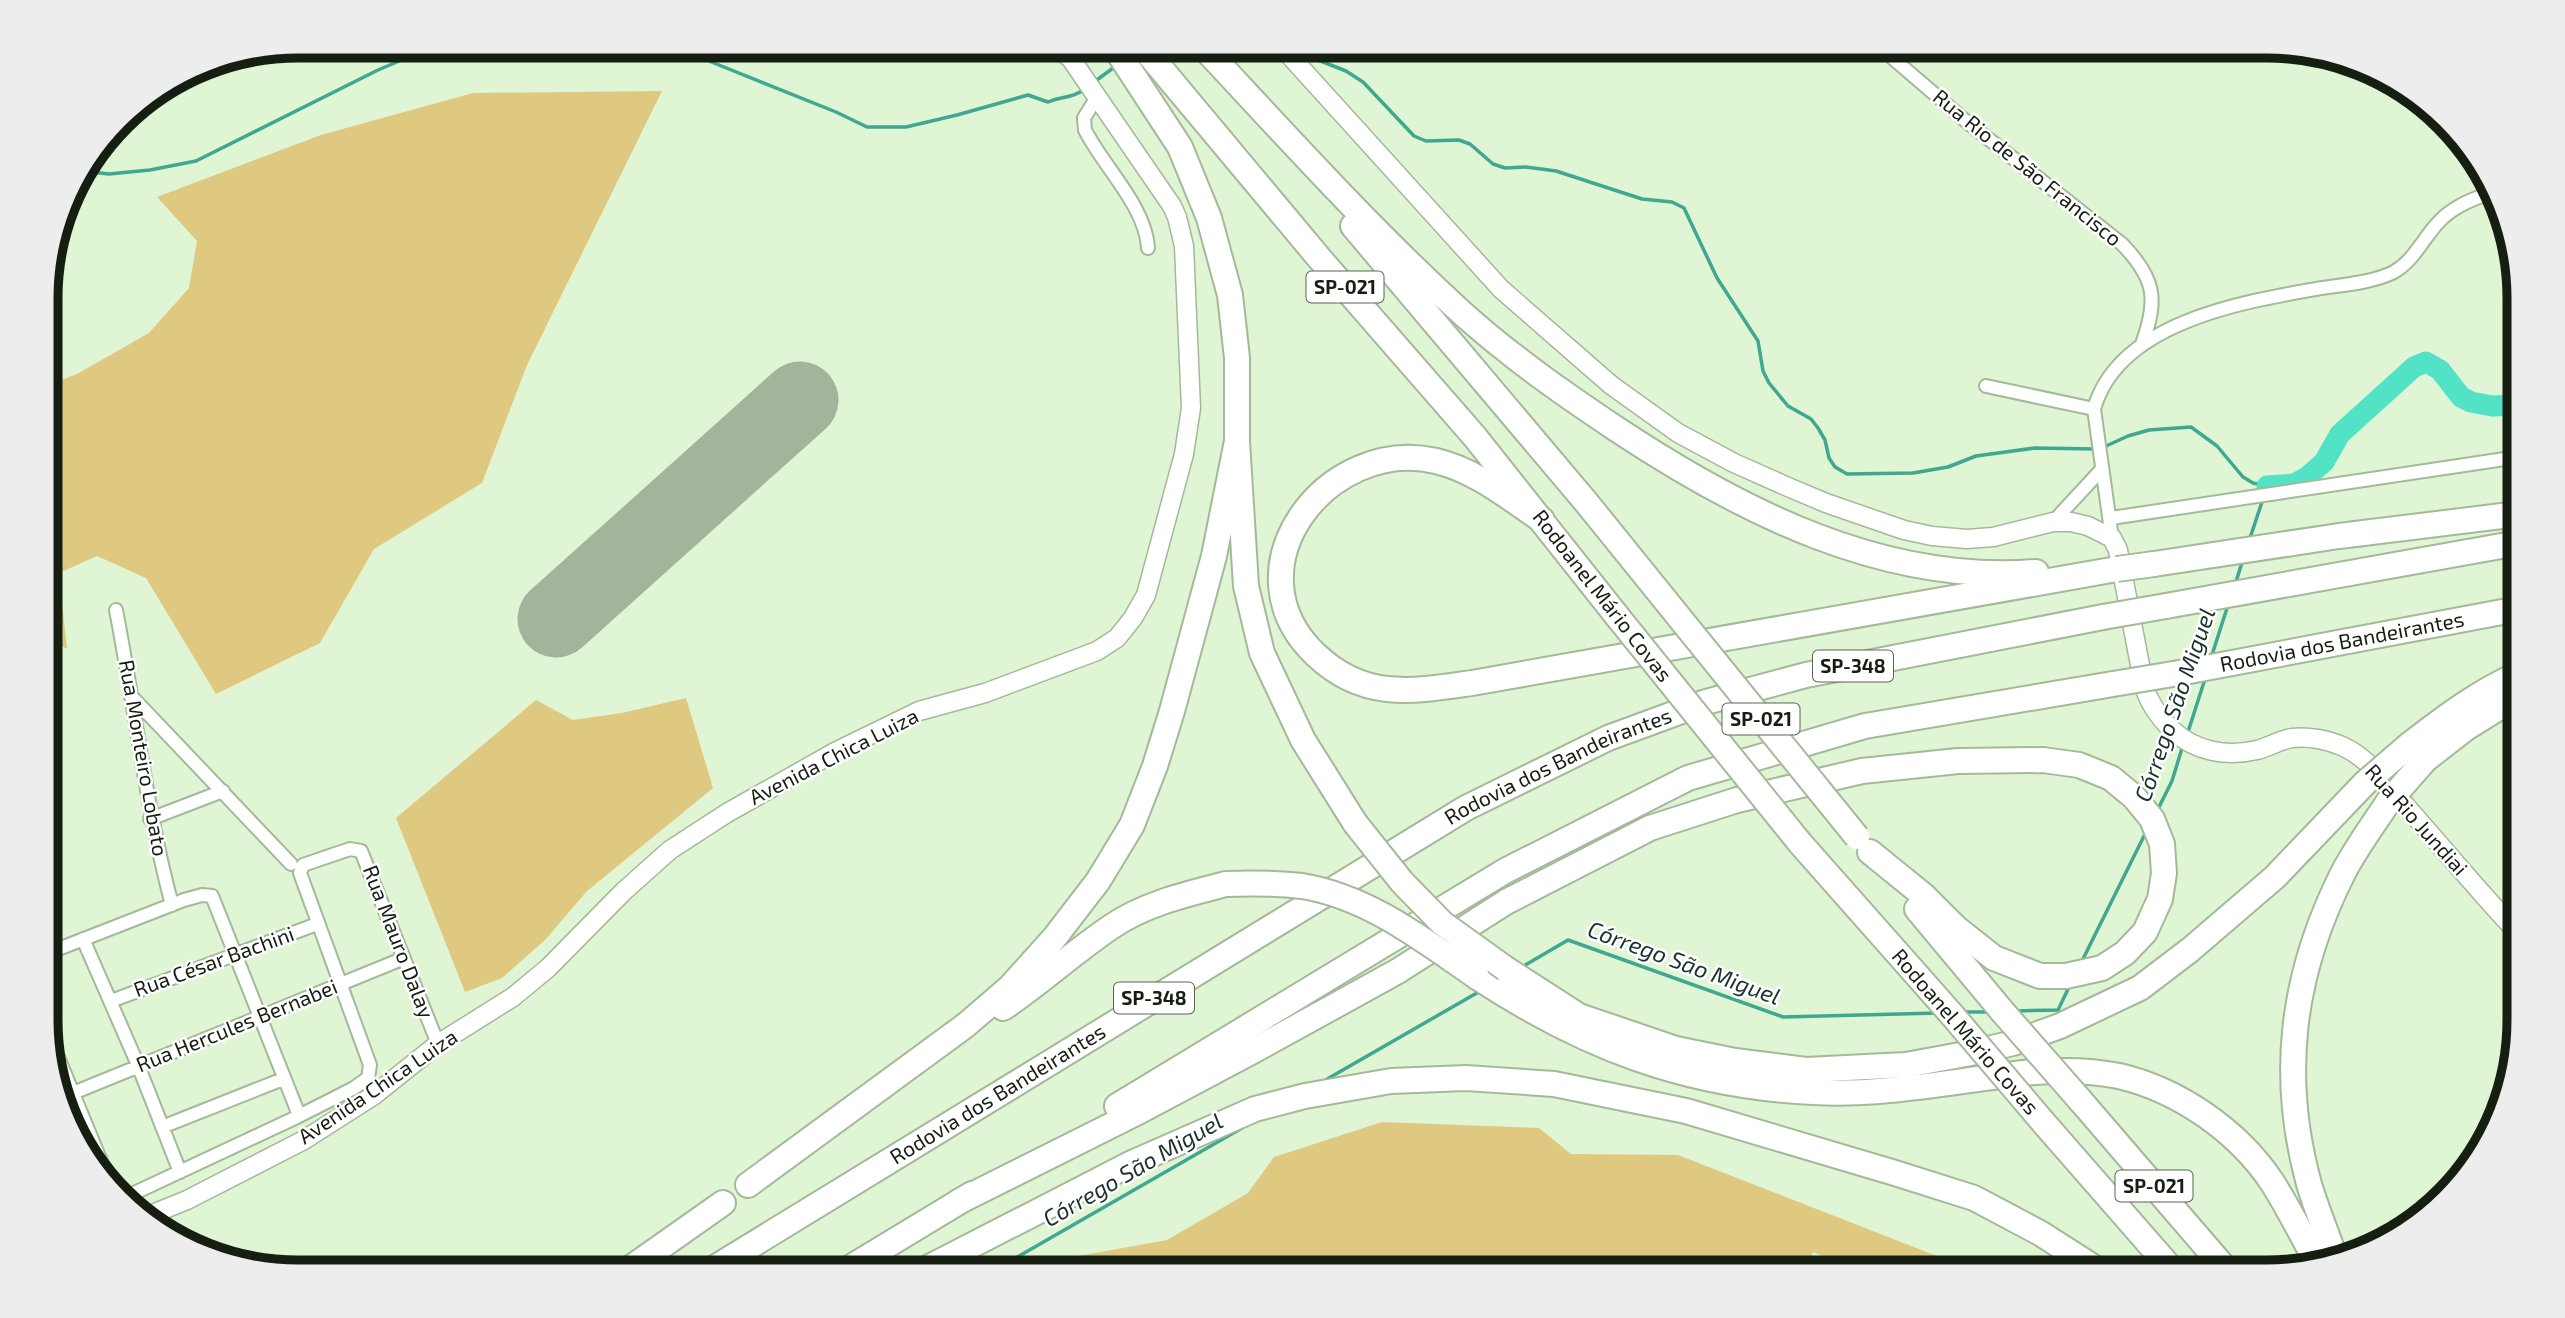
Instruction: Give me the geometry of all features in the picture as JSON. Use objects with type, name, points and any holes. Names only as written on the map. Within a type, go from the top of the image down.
[{"type":"highway","points":[[1142,58],[1198,186],[1230,295],[1237,358],[1237,441],[1246,586],[1262,653],[1303,740],[1355,823],[1402,882],[1442,923],[1506,969],[1579,1016],[1676,1049],[1735,1061],[1806,1070],[1906,1065],[1971,1054],[2013,1043],[2060,1026],[2140,988],[2190,950],[2275,877],[2365,783],[2507,702]]},
{"type":"highway","name":"Rodoanel Mário Covas","points":[[1143,58],[1475,437],[1800,843],[2164,1260]]},
{"type":"highway","name":"Rodoanel Mário Covas","points":[[1213,58],[1586,502],[2002,1011],[2218,1260]]},
{"type":"highway","points":[[1214,58],[1349,202],[1461,312],[1547,382],[1671,465],[1735,501],[1790,527],[1856,550],[1901,561],[1979,572],[2022,573],[2117,569],[2339,536],[2507,515]]},
{"type":"highway","points":[[748,1185],[966,1025],[1010,987],[1055,937],[1098,881],[1132,825],[1155,766],[1214,556],[1237,441]]},
{"type":"highway","points":[[1542,520],[1469,472],[1434,460],[1393,458],[1362,467],[1328,486],[1312,500],[1285,544],[1281,591],[1289,619],[1297,635],[1310,649],[1346,678],[1386,689],[1429,689],[2092,571]]},
{"type":"highway","name":"Rodovia dos Bandeirantes","points":[[727,1260],[1466,808],[1608,738],[1706,702],[1806,676],[2103,617],[2507,545]]},
{"type":"highway","name":"Rodovia dos Bandeirantes","points":[[864,1260],[1505,871],[1688,778],[1865,726],[2179,673],[2507,612]]},
{"type":"highway","points":[[2332,1250],[2309,1184],[2295,1114],[2293,1041],[2302,983],[2323,915],[2344,870],[2417,753],[2453,712],[2507,680]]},
{"type":"highway","points":[[960,1201],[1253,1051],[1398,971],[1506,902],[1650,828],[1737,800],[1862,771],[1944,762],[2043,760],[2079,765],[2111,778],[2134,797],[2152,819],[2162,844],[2164,873],[2160,899],[2145,932],[2125,953],[2102,968],[2066,976],[2040,976],[1994,958],[1956,928],[1923,895],[1863,844]]},
{"type":"highway","points":[[966,1025],[999,1011],[1112,926],[1156,905],[1226,884],[1264,883],[1304,887],[1355,901],[1396,922],[1527,1009],[1574,1034],[1659,1067],[1732,1084],[1814,1093],[1906,1090],[2026,1073],[2080,1072],[2119,1076],[2164,1093],[2199,1111],[2242,1144],[2272,1181],[2313,1256]]},
{"type":"highway","points":[[943,1260],[1132,1163],[1255,1109],[1305,1096],[1391,1081],[1466,1078],[1554,1084],[1686,1111],[1974,1198],[2040,1233],[2082,1260]]},
{"type":"highway","points":[[642,1260],[723,1203]]},
{"type":"main road","points":[[1292,58],[1501,289],[1611,385],[1678,433],[1734,463],[1826,503],[1932,536],[1967,539],[1993,537],[2053,522],[2071,522],[2088,526],[2112,538]]},
{"type":"main road","name":"Avenida Chica Luiza","points":[[155,1213],[187,1200],[303,1140],[395,1080],[438,1044],[513,998],[548,968],[624,891],[670,850],[727,813],[835,752],[919,711],[985,693],[1097,651],[1117,638],[1133,618],[1146,595],[1188,432],[1191,382],[1184,246],[1172,206],[1071,59]]},
{"type":"main road","name":"Rua Rio Jundiai","points":[[2112,538],[2118,550],[2144,686],[2148,700],[2161,719],[2192,744],[2219,752],[2239,753],[2291,738],[2308,737],[2346,748],[2379,776],[2507,920]]},
{"type":"street","name":"Rua Rio de São Francisco","points":[[1894,58],[1967,122],[2122,244],[2135,258],[2152,295],[2153,310],[2143,344]]},
{"type":"street","points":[[1097,97],[1084,118],[1084,131],[1140,217],[1148,237],[1149,248]]},
{"type":"street","points":[[2112,538],[2094,409],[2098,394],[2110,374],[2143,344],[2222,308],[2342,285],[2393,272],[2415,253],[2437,223],[2450,211],[2484,196]]},
{"type":"street","points":[[1986,386],[2094,409]]},
{"type":"street","points":[[2110,518],[2507,459]]},
{"type":"street","points":[[2053,522],[2102,470]]},
{"type":"street","name":"Rua Monteiro Lobato","points":[[116,610],[133,698],[150,819],[172,905]]},
{"type":"street","points":[[133,698],[291,864]]},
{"type":"street","points":[[150,819],[223,791]]},
{"type":"street","name":"Rua Mauro Dalay","points":[[317,924],[300,873],[303,865],[350,849],[361,851],[438,1044]]},
{"type":"street","points":[[58,949],[202,894],[212,897],[299,1115]]},
{"type":"street","points":[[133,1194],[354,1088],[368,1078],[370,1072],[366,1054],[317,924]]},
{"type":"street","name":"Rua César Bachini","points":[[111,1000],[317,924]]},
{"type":"street","points":[[83,939],[111,1000],[180,1172]]},
{"type":"street","name":"Rua Hercules Bernabei","points":[[73,1093],[402,959]]},
{"type":"street","points":[[62,1066],[97,1151]]},
{"type":"street","points":[[162,1127],[283,1079]]},
{"type":"shaded area","points":[[662,91],[527,365],[482,483],[374,549],[320,643],[216,694],[146,578],[97,556],[59,573],[67,649],[58,644],[58,381],[77,374],[149,333],[189,288],[197,241],[157,197],[321,135],[473,93]]},
{"type":"shaded area","points":[[686,698],[713,788],[587,891],[546,939],[502,978],[465,992],[396,818],[536,700],[573,720],[622,713]]},
{"type":"shaded area","points":[[1382,1122],[1539,1128],[1571,1154],[1678,1155],[1942,1260],[1832,1260],[1813,1252],[1810,1260],[1056,1260],[1167,1240],[1248,1193],[1274,1157]]},
{"type":"waterway","points":[[94,172],[109,174],[150,170],[196,161],[406,58]]},
{"type":"waterway","points":[[701,58],[867,127],[906,127],[1028,95],[1048,102],[1075,95],[1085,89]]},
{"type":"waterway","points":[[1313,58],[1346,71],[1363,82],[1414,136],[1426,141],[1459,140],[1470,144],[1493,164],[1505,168],[1526,167],[1556,171],[1642,199],[1672,202],[1684,208],[1717,278],[1758,341],[1763,371],[1769,383],[1788,406],[1811,419],[1825,440],[1829,458],[1835,467],[1847,474],[1913,473],[1948,467],[1976,456],[2035,448],[2096,449]]},
{"type":"waterway","points":[[1094,82],[1116,66]]},
{"type":"waterway","points":[[2267,486],[2294,484],[2307,477],[2324,462],[2340,434],[2414,367],[2426,362],[2440,370],[2461,397],[2492,406],[2507,405]]},
{"type":"waterway","points":[[2104,447],[2149,430],[2191,427],[2217,446],[2243,477],[2253,483],[2267,486],[2265,492]]},
{"type":"waterway","name":"Córrego São Miguel","points":[[2249,541],[2263,499]]},
{"type":"waterway","name":"Córrego São Miguel","points":[[2235,585],[2243,559]]},
{"type":"waterway","name":"Córrego São Miguel","points":[[2211,658],[2228,605]]},
{"type":"waterway","name":"Córrego São Miguel","points":[[2187,735],[2205,679]]},
{"type":"waterway","name":"Córrego São Miguel","points":[[2158,809],[2172,781],[2183,745]]},
{"type":"waterway","name":"Córrego São Miguel","points":[[2081,963],[2146,832]]},
{"type":"waterway","name":"Córrego São Miguel","points":[[1522,967],[1568,940],[1783,1017],[1938,1013]]},
{"type":"waterway","name":"Córrego São Miguel","points":[[2015,1011],[2058,1010],[2070,985]]},
{"type":"waterway","name":"Córrego São Miguel","points":[[1322,1082],[1482,990]]},
{"type":"waterway","name":"Córrego São Miguel","points":[[1963,1012],[1990,1012]]},
{"type":"waterway","name":"Córrego São Miguel","points":[[1012,1260],[1242,1128]]},
{"type":"runway","points":[[556,619],[800,400]]}]
